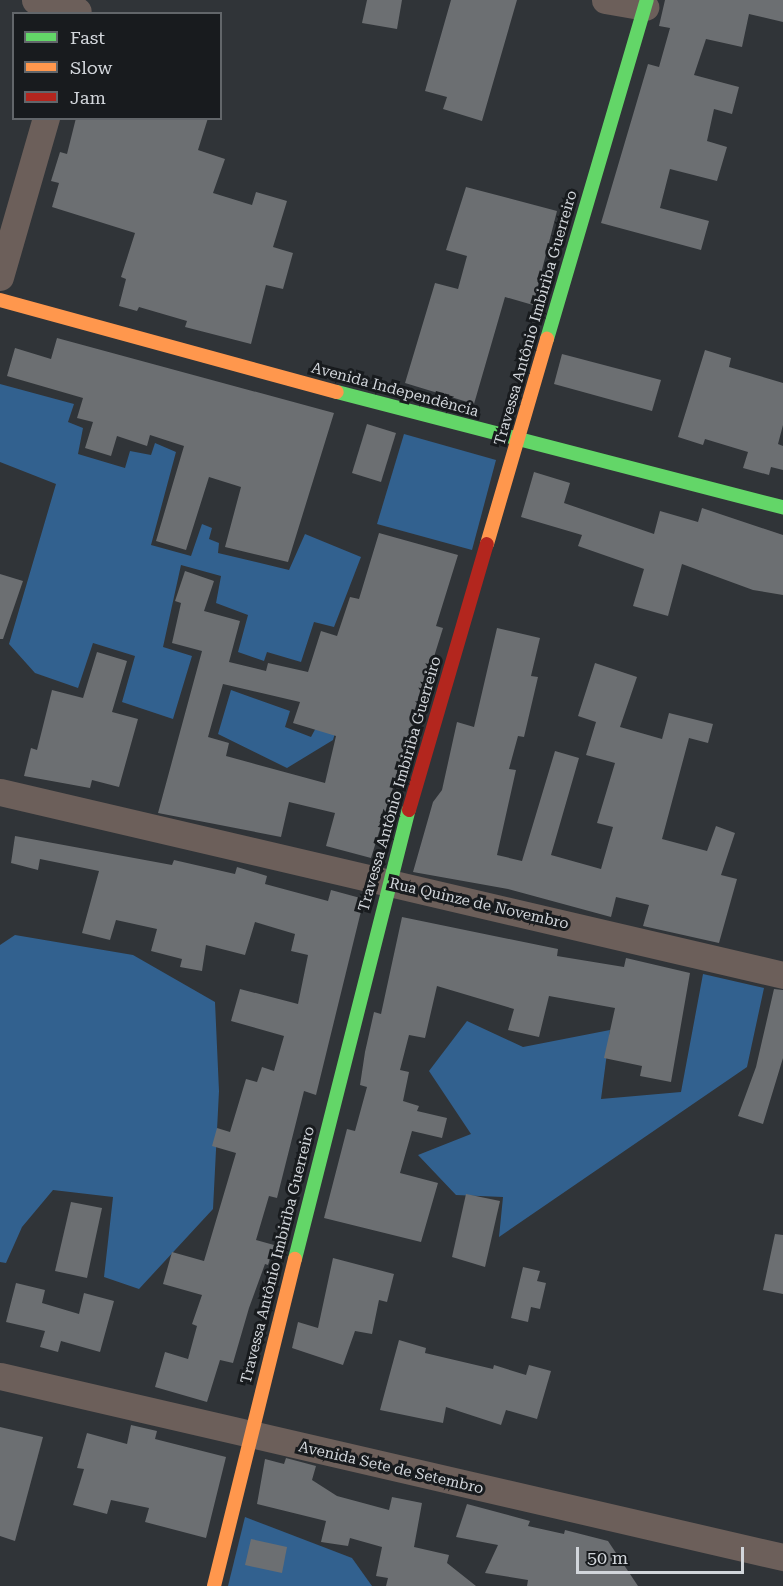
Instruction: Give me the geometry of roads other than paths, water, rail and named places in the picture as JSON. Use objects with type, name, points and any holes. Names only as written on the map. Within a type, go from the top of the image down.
[{"type":"street","points":[[35,0],[79,8]]},
{"type":"street","points":[[605,0],[646,4]]},
{"type":"street","name":"Travessa Antônio Imbiriba Guerreiro","points":[[214,1586],[387,883],[646,4]]},
{"type":"street","points":[[0,277],[45,120]]},
{"type":"street","name":"Avenida Independência","points":[[0,300],[517,441],[783,507]]},
{"type":"street","name":"Rua Quinze de Novembro","points":[[0,792],[783,975]]},
{"type":"street","name":"Avenida Sete de Setembro","points":[[0,1376],[250,1436],[783,1557]]}]
